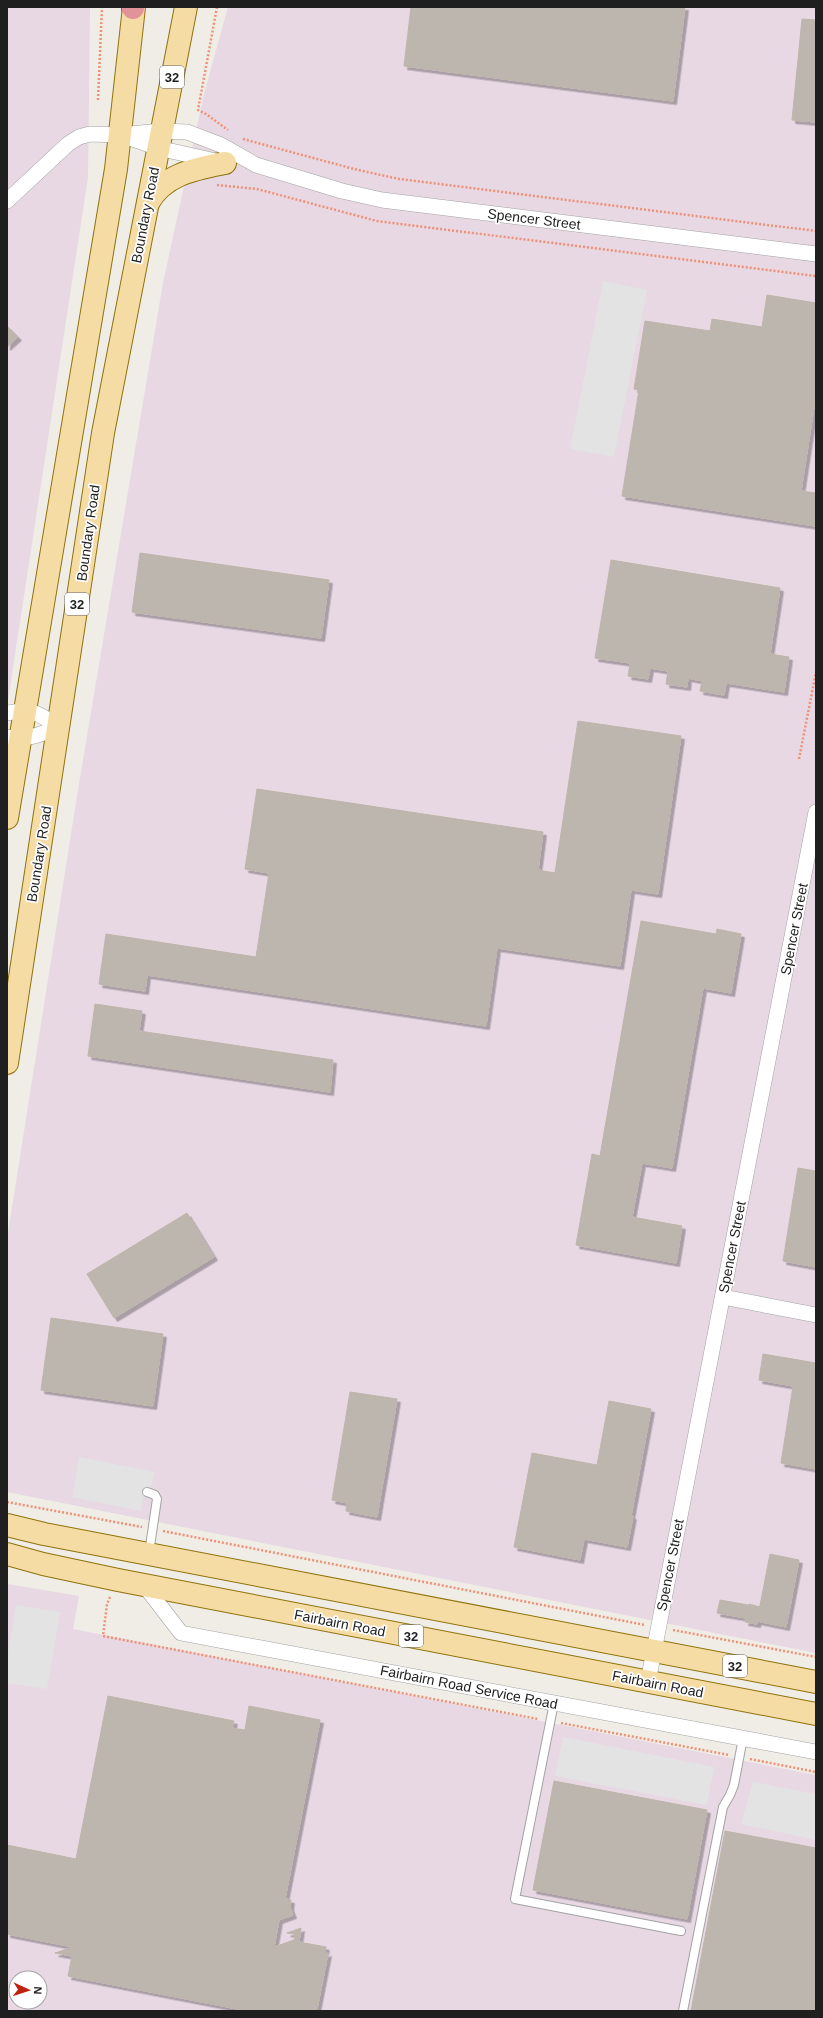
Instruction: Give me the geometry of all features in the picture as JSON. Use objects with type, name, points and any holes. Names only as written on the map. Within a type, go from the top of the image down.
[{"type":"main road","name":"32","points":[[13,710],[28,686],[116,169],[134,7]]},
{"type":"main road","name":"Boundary Road","points":[[7,1063],[103,433],[186,7]]},
{"type":"main road","points":[[147,204],[155,190],[181,174],[198,168],[225,163]]},
{"type":"main road","points":[[7,818],[12,752],[13,710]]},
{"type":"main road","name":"32","points":[[7,1526],[816,1682]]},
{"type":"main road","name":"Fairbairn Road","points":[[7,1554],[43,1564],[144,1585],[816,1714]]},
{"type":"street","name":"Spencer Street","points":[[160,139],[187,132],[221,145],[256,165],[342,191],[411,205],[816,254]]},
{"type":"street","points":[[7,201],[68,144],[79,137],[90,134],[160,139]]},
{"type":"street","name":"Spencer Street","points":[[160,139],[225,163],[256,165]]},
{"type":"street","points":[[13,710],[39,713],[59,726]]},
{"type":"street","points":[[12,752],[35,737],[59,726]]},
{"type":"street","name":"Spencer Street","points":[[648,1682],[816,812]]},
{"type":"street","points":[[723,1297],[816,1315]]},
{"type":"street","name":"Fairbairn Road Service Road","points":[[144,1585],[181,1633],[816,1752]]},
{"type":"lane","points":[[147,1492],[155,1495],[157,1499],[148,1554]]},
{"type":"lane","points":[[554,1703],[515,1899],[681,1931]]},
{"type":"lane","points":[[683,2011],[723,1806],[734,1785],[743,1738]]},
{"type":"path","points":[[98,100],[102,7]]},
{"type":"path","points":[[217,7],[198,110],[231,132]]},
{"type":"path","points":[[238,137],[354,169],[399,179],[816,231]]},
{"type":"path","points":[[214,185],[257,189],[377,221],[816,276]]},
{"type":"path","points":[[799,759],[816,672]]},
{"type":"path","points":[[7,1502],[816,1657]]},
{"type":"shaded area","points":[[7,7],[90,7],[88,177],[7,707]]},
{"type":"shaded area","points":[[228,7],[816,7],[816,1653],[7,1492],[7,1239],[78,790],[163,283],[204,94]]},
{"type":"shaded area","points":[[603,281],[647,290],[614,457],[570,449]]},
{"type":"shaded area","points":[[79,1457],[155,1472],[152,1485],[143,1498],[141,1511],[72,1497]]},
{"type":"shaded area","points":[[7,1584],[79,1596],[73,1629],[816,1775],[816,2011],[7,2011]]},
{"type":"shaded area","points":[[16,1605],[60,1612],[47,1689],[7,1683],[7,1660]]},
{"type":"shaded area","points":[[563,1737],[714,1767],[707,1805],[555,1776]]},
{"type":"shaded area","points":[[753,1782],[816,1794],[816,1840],[741,1824]]},
{"type":"building","points":[[411,7],[685,7],[673,101],[404,66]]},
{"type":"building","points":[[802,19],[816,20],[816,122],[792,120]]},
{"type":"building","points":[[767,295],[816,303],[816,394],[801,491],[816,493],[815,526],[622,496],[639,390],[634,389],[645,321],[710,331],[712,319],[762,327]]},
{"type":"building","points":[[7,326],[18,337],[7,347]]},
{"type":"building","points":[[140,553],[329,580],[321,638],[132,612]]},
{"type":"building","points":[[611,560],[780,588],[770,654],[789,657],[784,692],[726,683],[724,695],[700,691],[702,681],[688,678],[687,687],[666,684],[668,671],[650,668],[648,679],[628,676],[630,663],[595,658]]},
{"type":"building","points":[[578,721],[681,736],[658,894],[631,890],[620,966],[497,948],[486,1026],[147,975],[145,991],[99,984],[106,934],[256,957],[269,873],[245,869],[257,789],[543,832],[538,870],[555,873]]},
{"type":"building","points":[[641,921],[716,934],[717,929],[741,934],[731,993],[703,988],[672,1168],[642,1163],[632,1217],[682,1226],[676,1263],[576,1245],[592,1154],[600,1156]]},
{"type":"building","points":[[95,1004],[142,1011],[139,1031],[333,1060],[330,1092],[88,1056]]},
{"type":"building","points":[[798,1168],[816,1171],[816,1267],[783,1261]]},
{"type":"building","points":[[187,1213],[214,1257],[114,1318],[87,1274]]},
{"type":"building","points":[[51,1318],[163,1334],[153,1406],[41,1390]]},
{"type":"building","points":[[763,1354],[816,1363],[816,1469],[781,1463],[793,1386],[759,1380]]},
{"type":"building","points":[[350,1392],[397,1399],[377,1517],[346,1511],[347,1503],[332,1500]]},
{"type":"building","points":[[609,1401],[651,1409],[631,1516],[633,1516],[627,1547],[584,1539],[580,1560],[514,1547],[532,1453],[597,1465]]},
{"type":"building","points":[[770,1554],[799,1560],[786,1627],[757,1621]]},
{"type":"building","points":[[720,1600],[748,1605],[746,1618],[717,1613]]},
{"type":"building","points":[[749,1604],[760,1607],[757,1624],[745,1622]]},
{"type":"building","points":[[108,1696],[234,1721],[232,1728],[245,1730],[249,1706],[320,1720],[285,1899],[291,1900],[290,1907],[293,1915],[279,1920],[274,1947],[294,1940],[295,1934],[287,1933],[301,1928],[299,1942],[326,1947],[324,1955],[328,1953],[317,2009],[311,2011],[248,2011],[68,1976],[72,1956],[55,1953],[73,1947],[7,1934],[7,1845],[76,1859]]},
{"type":"building","points":[[554,1781],[707,1810],[687,1919],[533,1890]]},
{"type":"building","points":[[725,1831],[816,1848],[816,2002],[814,2011],[691,2011]]}]
